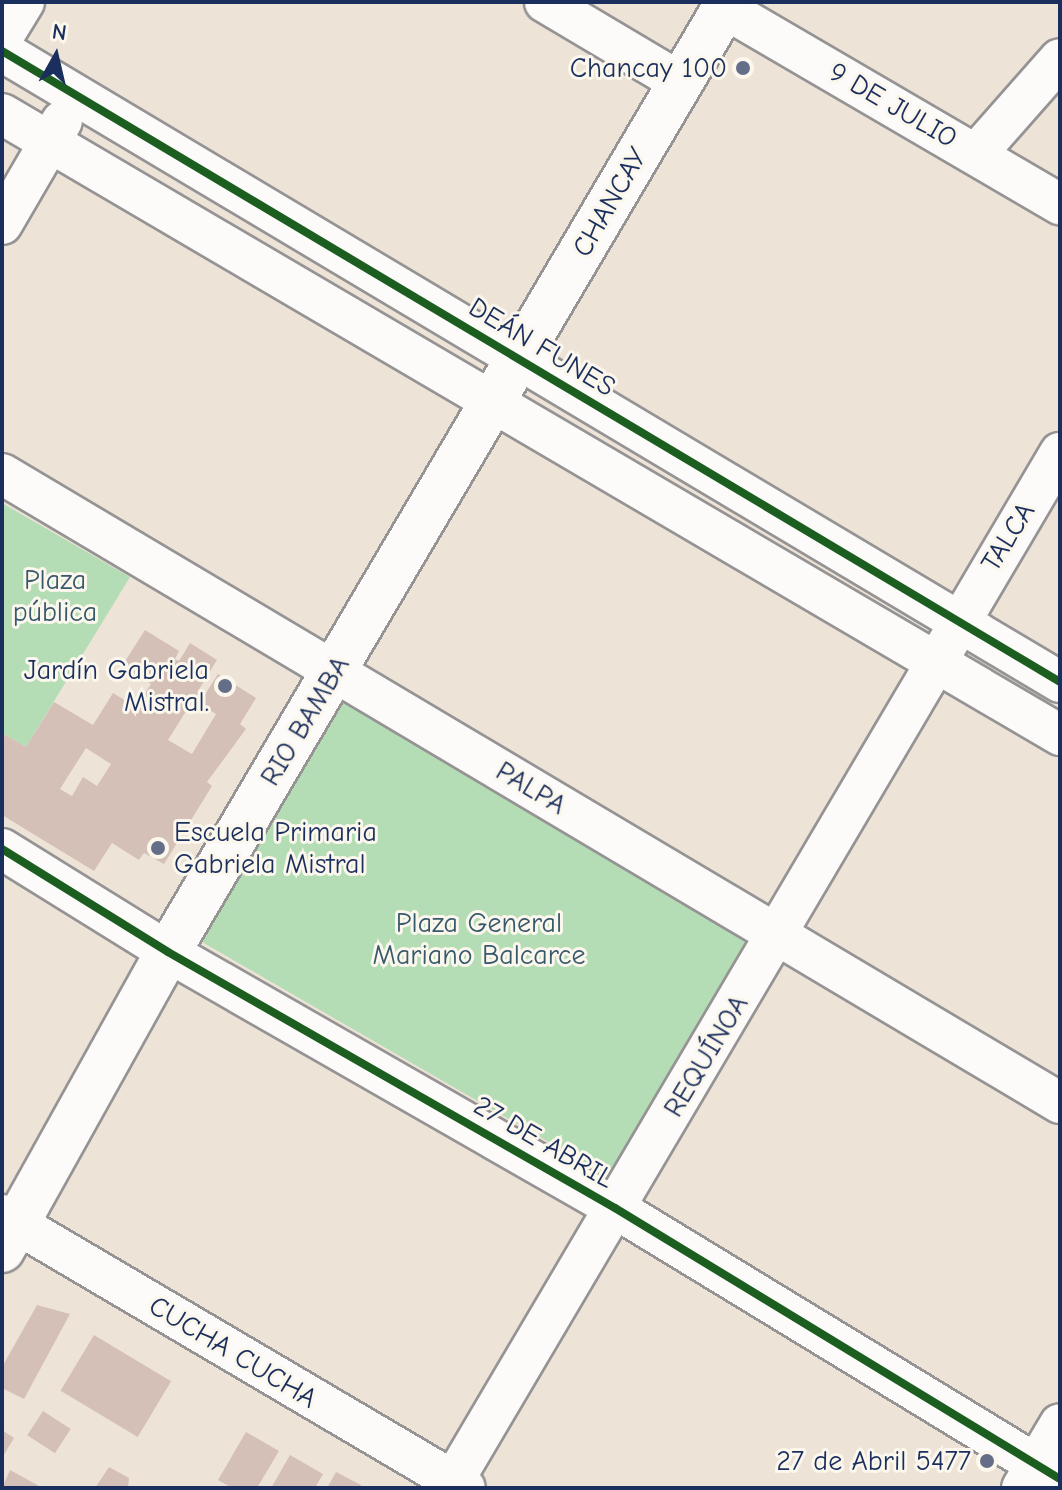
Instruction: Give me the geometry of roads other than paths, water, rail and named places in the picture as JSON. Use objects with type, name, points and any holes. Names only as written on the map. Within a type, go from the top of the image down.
[{"type":"main road","name":"CHANCAY","points":[[491,401],[726,5]]},
{"type":"main road","name":"RIO BAMBA","points":[[7,1230],[491,401]]},
{"type":"street","points":[[2,38],[24,2]]},
{"type":"street","points":[[545,2],[680,82]]},
{"type":"street","name":"9 DE JULIO","points":[[726,5],[1060,204]]},
{"type":"street","name":"DEÁN FUNES","points":[[2,51],[1060,682]]},
{"type":"street","points":[[977,153],[1060,59]]},
{"type":"street","points":[[2,224],[76,97]]},
{"type":"street","points":[[2,114],[1060,735]]},
{"type":"street","name":"TALCA","points":[[956,621],[1060,453]]},
{"type":"street","name":"PALPA","points":[[2,474],[1060,1103]]},
{"type":"street","name":"REQUÍNOA","points":[[455,1486],[615,1208],[778,935],[956,621]]},
{"type":"street","name":"27 DE ABRIL","points":[[2,849],[168,952],[615,1208],[1039,1477]]},
{"type":"street","name":"CUCHA CUCHA","points":[[7,1230],[455,1486]]},
{"type":"street","points":[[1039,1477],[1060,1424]]},
{"type":"place","name":"Chancay 100","points":[[743,68]]},
{"type":"place","name":"Jardín Gabriela Mistral.","points":[[225,686]]},
{"type":"place","name":"Escuela Primaria Gabriela Mistral","points":[[158,848]]},
{"type":"place","name":"27 de Abril 5477","points":[[987,1461]]},
{"type":"park label","name":"Plaza pública","points":[[55,596]]},
{"type":"park label","name":"Plaza General Mariano Balcarce","points":[[479,939]]}]
